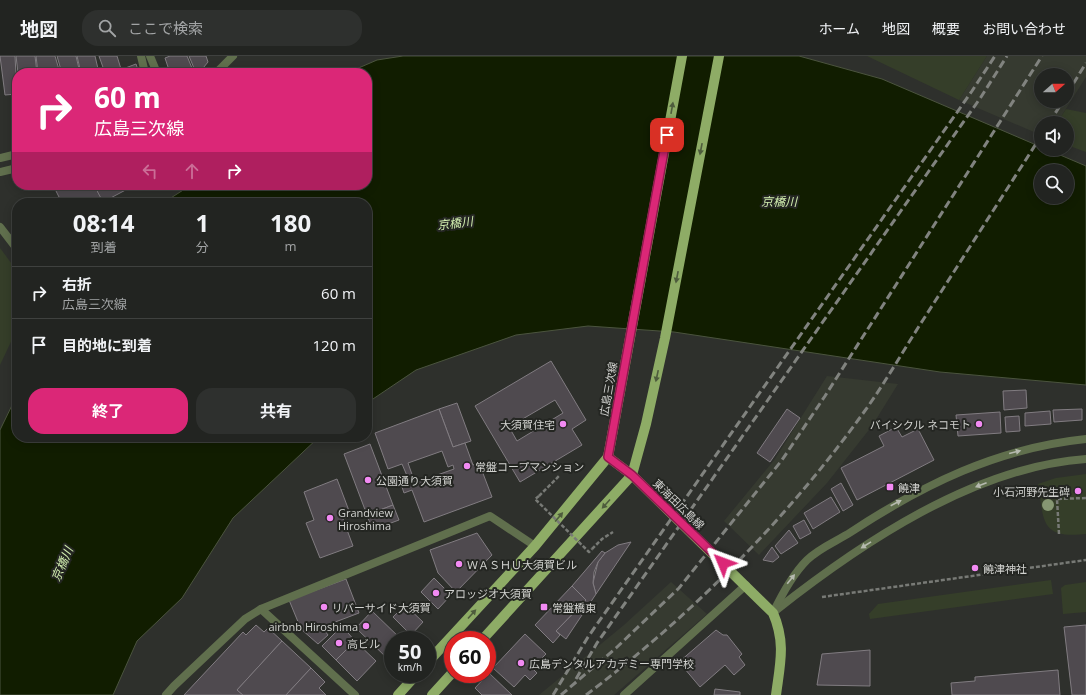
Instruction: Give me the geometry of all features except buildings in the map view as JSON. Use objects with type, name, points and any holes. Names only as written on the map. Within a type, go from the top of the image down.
[{"type":"main road","name":"広島三次線","points":[[436,653],[534,546],[608,457],[682,56]]},
{"type":"main road","points":[[490,631],[632,475],[646,424],[666,338],[719,56]]},
{"type":"main road","name":"東海田広島線","points":[[608,457],[632,475],[773,613],[780,628],[782,644],[776,695]]},
{"type":"main road","points":[[432,695],[444,682]]},
{"type":"main road","points":[[398,695],[409,683]]},
{"type":"street","points":[[141,56],[144,68]]},
{"type":"street","points":[[150,56],[155,68]]},
{"type":"street","points":[[221,68],[233,56]]},
{"type":"street","points":[[0,158],[12,155]]},
{"type":"street","points":[[0,172],[12,169]]},
{"type":"street","points":[[0,227],[12,243]]},
{"type":"street","points":[[773,613],[787,583],[808,559],[892,505],[973,467],[1008,454],[1054,443],[1086,439]]},
{"type":"street","points":[[773,613],[820,576],[861,548],[901,523],[946,500],[1014,473],[1058,461],[1086,459]]},
{"type":"street","points":[[166,695],[245,619],[261,609],[490,516],[534,546]]},
{"type":"street","points":[[624,695],[746,585]]},
{"type":"street","points":[[261,609],[355,695]]},
{"type":"path","points":[[560,475],[536,499],[589,552],[602,539],[613,532]]},
{"type":"path","points":[[1059,534],[1057,499],[1086,498]]},
{"type":"path","points":[[822,597],[1086,560]]},
{"type":"shaded area","points":[[867,56],[987,56],[959,100]]},
{"type":"shaded area","points":[[987,56],[1086,56],[1086,77],[1074,96],[1074,68],[1034,68],[1034,108],[1066,108],[1061,116],[1034,116],[1034,132],[959,100]]},
{"type":"shaded area","points":[[1066,109],[1086,113],[1086,152],[1074,148],[1074,116],[1062,116]]},
{"type":"shaded area","points":[[0,248],[12,264],[12,340],[0,365]]},
{"type":"shaded area","points":[[827,376],[898,384],[872,426],[827,483],[759,555],[724,521],[775,459]]},
{"type":"shaded area","points":[[1086,474],[1086,534],[1060,534],[1052,530],[1047,525],[1044,517],[1038,484],[1056,478]]},
{"type":"shaded area","points":[[1051,580],[1053,594],[870,619],[869,614],[878,604]]},
{"type":"shaded area","points":[[671,582],[707,614],[614,695],[539,695],[624,625]]},
{"type":"shaded area","points":[[1086,582],[1086,612],[1063,614],[1061,588],[1065,585]]},
{"type":"water","name":"京橋川","points":[[403,56],[799,56],[882,79],[1034,144],[1034,156],[1062,156],[1086,166],[1086,385],[940,372],[674,332],[588,326],[516,335],[416,370],[372,400],[372,198],[171,198],[183,190],[372,190],[372,68],[359,68],[377,60]]},
{"type":"water","name":"京橋川","points":[[12,405],[12,442],[314,442],[233,518],[182,598],[137,641],[113,695],[0,695],[0,430]]},
{"type":"railway","points":[[553,695],[588,637],[972,91],[995,56]]},
{"type":"railway","points":[[576,679],[597,643],[981,97],[1007,56]]},
{"type":"railway","points":[[561,695],[616,648],[679,588],[782,460],[825,396],[1042,56]]},
{"type":"railway","points":[[1074,83],[1086,63]]},
{"type":"railway","points":[[1053,116],[1059,108]]},
{"type":"railway","points":[[586,695],[625,664],[700,599],[736,564],[803,491],[872,401],[1034,147]]},
{"type":"place","name":"大須賀住宅","points":[[563,424]]},
{"type":"place","name":"バイシクル ネコモト","points":[[979,424]]},
{"type":"place","name":"常盤コープマンション","points":[[467,466]]},
{"type":"place","name":"公園通り大須賀","points":[[368,480]]},
{"type":"place","name":"饒津","points":[[890,487]]},
{"type":"place","name":"小石河野先生碑","points":[[1078,491]]},
{"type":"place","name":"Grandview Hiroshima","points":[[330,518]]},
{"type":"place","name":"ＷＡＳＨＵ大須賀ビル","points":[[459,564]]},
{"type":"place","name":"饒津神社","points":[[975,568]]},
{"type":"place","name":"アロッジオ大須賀","points":[[436,593]]},
{"type":"place","name":"リバーサイド大須賀","points":[[324,607]]},
{"type":"place","name":"常盤橋東","points":[[544,607]]},
{"type":"place","name":"airbnb Hiroshima","points":[[366,626]]},
{"type":"place","name":"高ビル","points":[[339,643]]},
{"type":"place","name":"広島デンタルアカデミー専門学校","points":[[521,663]]},
{"type":"route","points":[[667,135],[608,457],[632,475],[723,563]]}]
